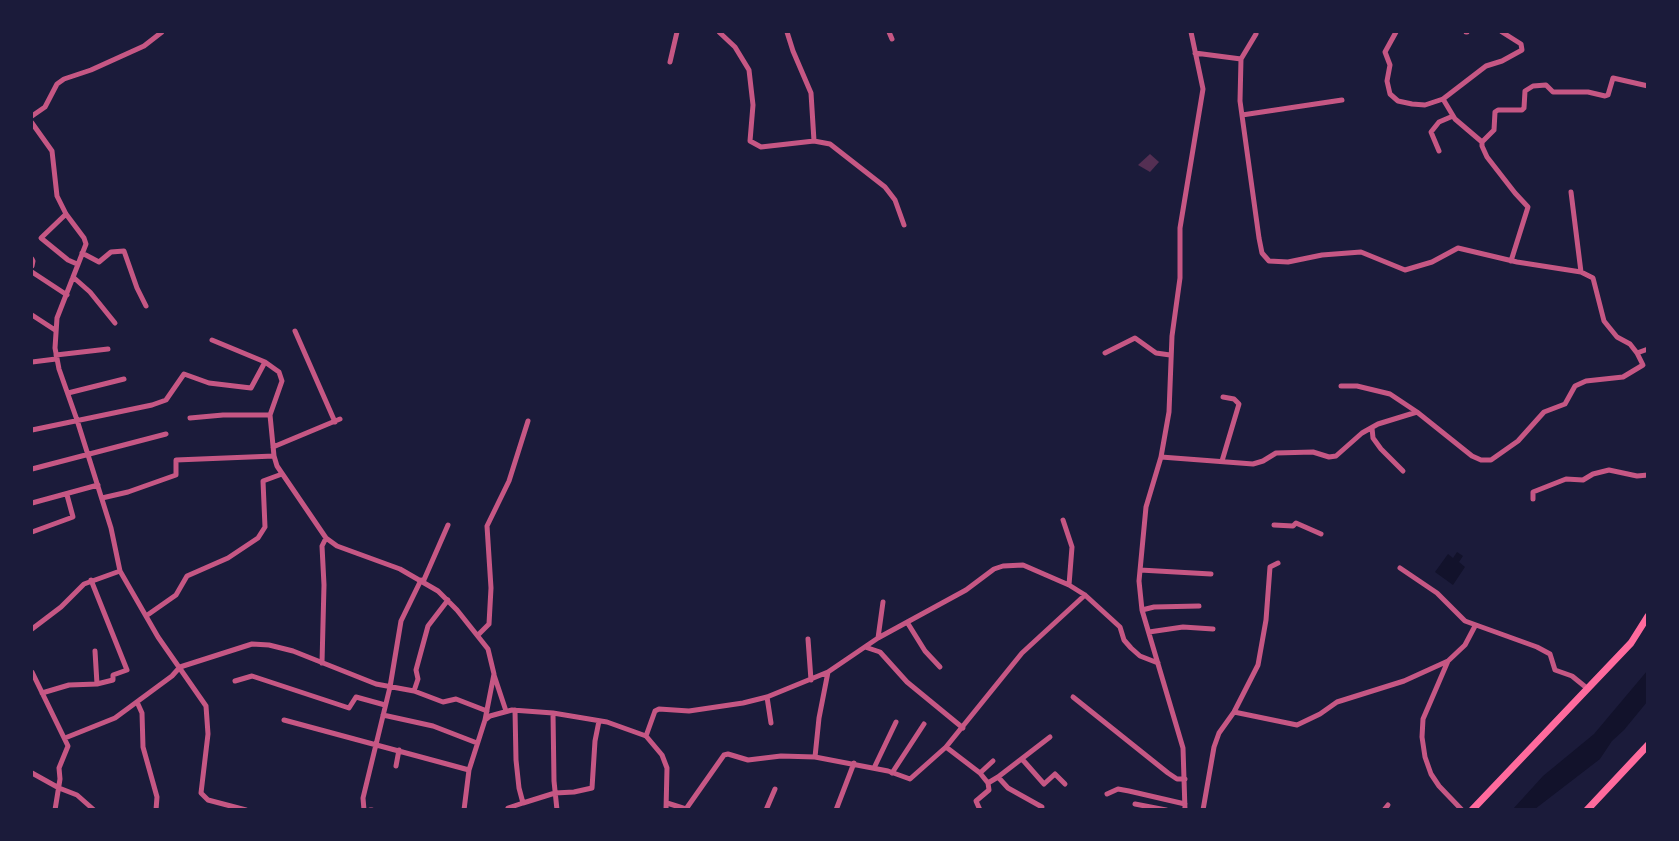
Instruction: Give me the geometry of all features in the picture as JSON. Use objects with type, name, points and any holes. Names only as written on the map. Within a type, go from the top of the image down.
[{"type":"main road","points":[[1472,810],[1631,643],[1647,617]]},
{"type":"main road","points":[[1587,810],[1647,745]]},
{"type":"street","points":[[32,116],[45,107],[57,84],[64,79],[144,46],[159,32]]},
{"type":"street","points":[[670,62],[677,32]]},
{"type":"street","points":[[719,32],[735,47],[749,70],[752,105],[750,141],[761,147],[814,141],[830,144],[885,187],[895,200],[904,225]]},
{"type":"street","points":[[787,32],[814,104],[814,141]]},
{"type":"street","points":[[889,32],[892,39]]},
{"type":"street","points":[[1107,794],[1118,789],[1129,790],[1185,807],[1183,748],[1142,610],[1140,570],[1146,507],[1161,457],[1170,401],[1170,355],[1180,278],[1180,228],[1203,89],[1191,32]]},
{"type":"street","points":[[1396,32],[1385,52],[1390,65],[1387,81],[1390,94],[1398,101],[1412,104],[1433,103],[1443,99],[1486,66],[1522,50],[1521,44],[1502,32]]},
{"type":"street","points":[[1256,34],[1241,59],[1239,86],[1259,238],[1262,253],[1269,261],[1288,262],[1322,254],[1361,252],[1405,270],[1419,267],[1458,248],[1511,261],[1581,272],[1593,278],[1604,321],[1617,337],[1630,344],[1645,367],[1623,377],[1586,381],[1574,386],[1565,404],[1544,412],[1518,441],[1491,460],[1483,461],[1472,456],[1390,394],[1357,386],[1340,386]]},
{"type":"street","points":[[1195,53],[1241,59]]},
{"type":"street","points":[[1482,142],[1494,130],[1495,113],[1498,110],[1522,110],[1525,91],[1533,86],[1546,85],[1553,92],[1588,92],[1605,96],[1614,78],[1647,86]]},
{"type":"street","points":[[1443,99],[1461,125],[1482,142],[1487,157],[1528,207],[1511,261]]},
{"type":"street","points":[[1242,115],[1342,100]]},
{"type":"street","points":[[1439,151],[1431,132],[1440,122],[1453,116]]},
{"type":"street","points":[[32,123],[52,151],[57,196],[86,244],[55,330],[56,357],[111,528],[120,571],[167,651],[204,701],[208,712],[201,793],[208,800],[246,810]]},
{"type":"street","points":[[1571,192],[1581,272]]},
{"type":"street","points":[[66,214],[41,237],[68,261],[77,264]]},
{"type":"street","points":[[82,253],[99,262],[111,252],[124,250],[146,306]]},
{"type":"street","points":[[32,259],[32,266]]},
{"type":"street","points":[[32,272],[67,295]]},
{"type":"street","points":[[73,277],[90,292],[115,323]]},
{"type":"street","points":[[32,315],[55,330]]},
{"type":"street","points":[[273,447],[338,420],[295,331]]},
{"type":"street","points":[[1105,353],[1135,338],[1156,353],[1170,355]]},
{"type":"street","points":[[212,340],[275,368],[282,381],[270,415],[274,456],[282,474],[326,538],[337,546],[384,561],[422,581],[448,600],[488,649],[506,711]]},
{"type":"street","points":[[32,362],[108,349]]},
{"type":"street","points":[[1637,354],[1647,349]]},
{"type":"street","points":[[32,430],[122,413],[166,400],[184,374],[209,383],[251,388],[265,362]]},
{"type":"street","points":[[68,393],[124,379]]},
{"type":"street","points":[[1222,461],[1239,404],[1223,397]]},
{"type":"street","points":[[1161,457],[1253,464],[1276,453],[1336,456],[1362,433],[1385,421],[1417,412]]},
{"type":"street","points":[[190,418],[270,415]]},
{"type":"street","points":[[478,635],[489,624],[491,588],[487,526],[509,481],[528,421]]},
{"type":"street","points":[[1372,428],[1373,438],[1403,471]]},
{"type":"street","points":[[32,469],[166,434]]},
{"type":"street","points":[[102,498],[176,475],[176,460],[274,456]]},
{"type":"street","points":[[1533,499],[1533,492],[1566,479],[1583,480],[1609,470],[1637,476],[1647,475]]},
{"type":"street","points":[[146,616],[176,595],[187,576],[228,558],[258,538],[265,527],[263,481],[282,474]]},
{"type":"street","points":[[32,503],[98,485]]},
{"type":"street","points":[[32,532],[73,517],[67,495]]},
{"type":"street","points":[[1063,520],[1072,547],[1069,584]]},
{"type":"street","points":[[1274,525],[1293,526],[1296,523],[1321,534]]},
{"type":"street","points":[[364,810],[363,798],[390,688],[401,621],[448,525]]},
{"type":"street","points":[[322,663],[322,546],[326,538]]},
{"type":"street","points":[[1203,810],[1219,733],[1234,712],[1258,666],[1266,620],[1270,567],[1278,563]]},
{"type":"street","points":[[646,736],[655,711],[659,709],[705,709],[767,697],[828,672],[878,638],[965,590],[1003,565],[1023,565],[1069,584],[1086,595],[1120,627],[1124,640],[1140,656],[1158,663]]},
{"type":"street","points":[[1400,568],[1437,593],[1465,621],[1550,654],[1555,670],[1572,676],[1589,689]]},
{"type":"street","points":[[1140,570],[1211,574]]},
{"type":"street","points":[[32,629],[61,607],[84,584],[120,571]]},
{"type":"street","points":[[42,693],[69,685],[97,684],[113,680],[113,675],[127,670],[91,580]]},
{"type":"street","points":[[485,720],[515,710],[554,713],[598,721],[646,736],[662,755],[667,768],[667,806],[686,809],[724,755],[728,754],[748,760],[815,757],[854,763],[910,779],[963,729],[1022,653],[1086,595]]},
{"type":"street","points":[[414,691],[418,679],[416,670],[428,626],[448,600]]},
{"type":"street","points":[[878,638],[883,601]]},
{"type":"street","points":[[1142,610],[1169,606],[1199,606]]},
{"type":"street","points":[[907,622],[925,651],[940,667]]},
{"type":"street","points":[[1234,712],[1297,725],[1338,702],[1404,681],[1448,661],[1465,645],[1475,626]]},
{"type":"street","points":[[1149,632],[1183,627],[1213,629]]},
{"type":"street","points":[[808,639],[811,680]]},
{"type":"street","points":[[65,738],[115,718],[172,676],[180,667],[251,643],[293,651],[390,688],[414,691],[443,702],[456,699],[487,711]]},
{"type":"street","points":[[865,647],[880,652],[907,682],[963,729]]},
{"type":"street","points":[[94,656],[97,684]]},
{"type":"street","points":[[1448,661],[1423,719],[1422,737],[1431,774],[1438,786],[1462,810]]},
{"type":"street","points":[[32,671],[68,746],[59,768],[55,810]]},
{"type":"street","points":[[815,757],[828,672]]},
{"type":"street","points":[[464,810],[469,770],[485,720],[494,674]]},
{"type":"street","points":[[235,681],[252,676],[349,708],[356,697],[385,705]]},
{"type":"street","points":[[1073,696],[1168,773],[1178,779],[1185,779]]},
{"type":"street","points":[[767,697],[771,723]]},
{"type":"street","points":[[137,702],[142,713],[143,747],[157,797],[156,810]]},
{"type":"street","points":[[50,709],[59,705]]},
{"type":"street","points":[[515,710],[516,760],[523,803]]},
{"type":"street","points":[[554,713],[557,810]]},
{"type":"street","points":[[383,715],[433,726],[477,743]]},
{"type":"street","points":[[284,720],[469,770]]},
{"type":"street","points":[[508,808],[555,793],[592,788],[594,741],[598,721]]},
{"type":"street","points":[[874,768],[896,722]]},
{"type":"street","points":[[892,773],[924,724]]},
{"type":"street","points":[[988,783],[1050,737]]},
{"type":"street","points":[[946,747],[980,773],[988,783],[989,790],[976,800],[980,810]]},
{"type":"street","points":[[396,766],[399,750]]},
{"type":"street","points":[[1022,759],[1044,784],[1055,774],[1065,784]]},
{"type":"street","points":[[980,773],[993,761]]},
{"type":"street","points":[[835,810],[854,763]]},
{"type":"street","points":[[32,772],[77,795],[94,810]]},
{"type":"street","points":[[998,777],[1008,788],[1042,807],[1041,810]]},
{"type":"street","points":[[766,810],[775,789]]},
{"type":"street","points":[[1135,804],[1166,810]]},
{"type":"shaded area","points":[[1457,552],[1463,556],[1459,562],[1465,567],[1453,585],[1435,572],[1448,554],[1453,558]]},
{"type":"shaded area","points":[[1647,671],[1647,702],[1612,741],[1600,759],[1535,809],[1513,809],[1543,776],[1594,734]]},
{"type":"building","points":[[1150,154],[1159,162],[1150,172],[1138,165]]}]
